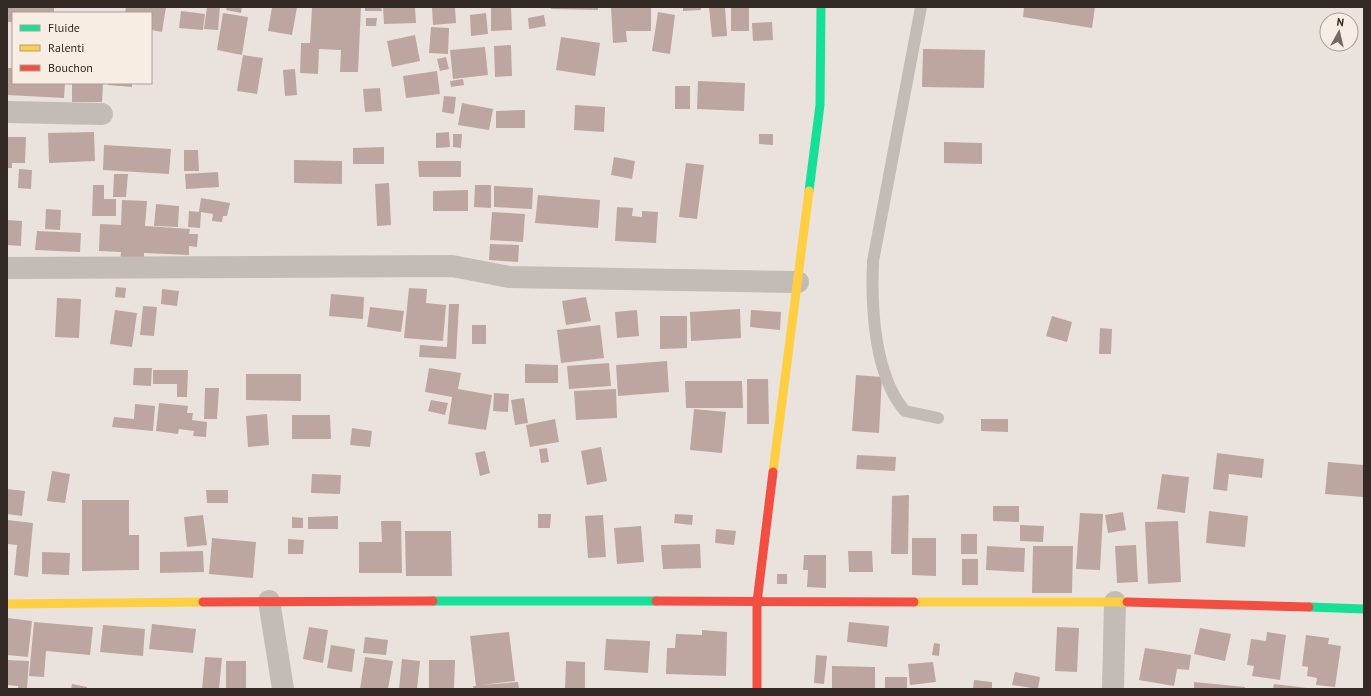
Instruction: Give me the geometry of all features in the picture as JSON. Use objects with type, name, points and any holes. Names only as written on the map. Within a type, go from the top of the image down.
[{"type":"main road","points":[[757,689],[757,602],[820,105],[821,7]]},
{"type":"main road","points":[[7,604],[269,601],[1115,602],[1364,613]]},
{"type":"street","points":[[7,112],[102,114]]},
{"type":"street","points":[[7,268],[452,266],[509,277],[798,282]]},
{"type":"street","points":[[269,601],[283,689]]},
{"type":"street","points":[[1113,689],[1115,602]]},
{"type":"lane","points":[[921,7],[873,261],[871,293],[873,320],[882,360],[895,397],[905,411],[938,418]]},
{"type":"building","points":[[7,7],[54,7],[54,12],[12,12],[12,22],[7,22]]},
{"type":"building","points":[[126,7],[166,7],[162,32],[152,30],[152,12],[125,12]]},
{"type":"building","points":[[207,7],[220,7],[218,30],[204,29]]},
{"type":"building","points":[[227,7],[242,7],[241,13],[226,10]]},
{"type":"building","points":[[272,7],[297,7],[292,35],[268,31]]},
{"type":"building","points":[[312,7],[361,7],[358,72],[340,72],[341,50],[319,49],[318,74],[300,73],[301,43],[310,43]]},
{"type":"building","points":[[365,7],[381,7],[382,11],[365,11]]},
{"type":"building","points":[[383,7],[415,7],[416,23],[384,24]]},
{"type":"building","points":[[455,7],[456,23],[433,25],[432,8]]},
{"type":"building","points":[[491,7],[511,7],[512,30],[491,31]]},
{"type":"building","points":[[551,7],[598,7],[598,10],[551,9]]},
{"type":"building","points":[[611,7],[651,7],[651,31],[626,31],[627,42],[613,43]]},
{"type":"building","points":[[683,7],[701,7],[701,10],[683,11]]},
{"type":"building","points":[[709,7],[725,7],[727,36],[712,37]]},
{"type":"building","points":[[731,7],[749,7],[749,31],[731,31]]},
{"type":"building","points":[[1024,7],[1095,7],[1092,28],[1023,17]]},
{"type":"building","points":[[181,11],[205,14],[203,30],[179,28]]},
{"type":"building","points":[[658,12],[675,15],[670,54],[652,51]]},
{"type":"building","points":[[223,13],[248,17],[242,55],[217,50]]},
{"type":"building","points":[[486,13],[488,34],[471,36],[470,15]]},
{"type":"building","points":[[544,15],[546,26],[529,29],[528,18]]},
{"type":"building","points":[[366,18],[377,18],[376,26],[366,26]]},
{"type":"building","points":[[772,22],[773,40],[753,41],[752,23]]},
{"type":"building","points":[[431,27],[449,28],[448,54],[429,53]]},
{"type":"building","points":[[415,35],[420,61],[392,67],[387,41]]},
{"type":"building","points":[[561,37],[600,43],[595,76],[556,70]]},
{"type":"building","points":[[511,45],[512,76],[495,77],[494,46]]},
{"type":"building","points":[[485,47],[488,75],[453,79],[450,50]]},
{"type":"building","points":[[923,49],[985,50],[984,88],[922,87]]},
{"type":"building","points":[[243,55],[263,58],[257,94],[237,91]]},
{"type":"building","points":[[446,57],[449,69],[440,71],[437,59]]},
{"type":"building","points":[[7,68],[12,68],[12,84],[65,84],[64,98],[7,95]]},
{"type":"building","points":[[295,69],[297,95],[285,96],[283,70]]},
{"type":"building","points":[[437,71],[440,94],[406,98],[403,76]]},
{"type":"building","points":[[463,79],[464,85],[451,87],[450,81]]},
{"type":"building","points":[[698,81],[745,83],[744,111],[697,109]]},
{"type":"building","points":[[72,84],[103,84],[102,102],[72,102]]},
{"type":"building","points":[[132,84],[132,87],[108,85]]},
{"type":"building","points":[[675,86],[690,86],[690,109],[675,109]]},
{"type":"building","points":[[380,88],[382,111],[365,112],[363,89]]},
{"type":"building","points":[[444,96],[456,97],[454,114],[442,112]]},
{"type":"building","points":[[462,103],[493,109],[489,130],[458,125]]},
{"type":"building","points":[[575,105],[605,107],[604,132],[574,130]]},
{"type":"building","points":[[525,110],[525,128],[496,128],[496,111]]},
{"type":"building","points":[[94,132],[95,161],[49,163],[48,133]]},
{"type":"building","points":[[449,132],[450,147],[436,148],[436,133]]},
{"type":"building","points":[[453,134],[462,134],[461,148],[453,147]]},
{"type":"building","points":[[759,134],[773,134],[773,145],[759,144]]},
{"type":"building","points":[[7,137],[26,137],[25,163],[12,163],[12,168],[7,168]]},
{"type":"building","points":[[944,142],[982,143],[982,164],[944,163]]},
{"type":"building","points":[[104,145],[171,149],[169,174],[103,170]]},
{"type":"building","points":[[384,147],[384,164],[353,164],[353,148]]},
{"type":"building","points":[[184,150],[198,150],[199,171],[184,171]]},
{"type":"building","points":[[614,157],[635,161],[632,179],[611,175]]},
{"type":"building","points":[[294,160],[342,161],[342,184],[294,183]]},
{"type":"building","points":[[418,161],[461,161],[461,177],[419,177]]},
{"type":"building","points":[[686,163],[704,165],[697,219],[679,217]]},
{"type":"building","points":[[19,169],[32,170],[31,189],[18,188]]},
{"type":"building","points":[[218,172],[219,187],[186,189],[185,174]]},
{"type":"building","points":[[114,174],[128,174],[126,197],[113,197]]},
{"type":"building","points":[[389,183],[391,225],[377,226],[375,184]]},
{"type":"building","points":[[93,185],[104,185],[104,199],[116,199],[116,216],[92,216]]},
{"type":"building","points":[[475,185],[491,185],[491,208],[474,207]]},
{"type":"building","points":[[494,186],[533,188],[532,209],[494,207]]},
{"type":"building","points":[[468,190],[468,211],[433,211],[433,191]]},
{"type":"building","points":[[538,195],[600,200],[598,228],[535,223]]},
{"type":"building","points":[[201,198],[230,203],[227,216],[223,216],[222,222],[212,221],[213,214],[201,212],[200,228],[188,227],[189,211],[199,212]]},
{"type":"building","points":[[122,200],[147,201],[145,226],[190,229],[189,234],[198,234],[197,247],[189,246],[189,255],[144,253],[144,263],[120,262],[121,252],[99,251],[100,224],[121,225]]},
{"type":"building","points":[[156,204],[179,206],[178,227],[154,226]]},
{"type":"building","points":[[617,207],[633,208],[632,216],[642,217],[642,211],[658,212],[656,243],[615,241]]},
{"type":"building","points":[[46,209],[61,210],[60,230],[45,229]]},
{"type":"building","points":[[492,212],[525,214],[523,242],[490,240]]},
{"type":"building","points":[[7,220],[22,221],[21,246],[7,245]]},
{"type":"building","points":[[37,231],[81,233],[80,252],[35,250]]},
{"type":"building","points":[[490,244],[519,245],[518,262],[489,260]]},
{"type":"building","points":[[116,287],[126,288],[125,298],[115,297]]},
{"type":"building","points":[[409,288],[427,289],[426,303],[446,305],[443,341],[404,338]]},
{"type":"building","points":[[162,289],[179,291],[177,306],[161,304]]},
{"type":"building","points":[[331,294],[364,297],[363,319],[329,316]]},
{"type":"building","points":[[586,297],[591,321],[566,325],[562,301]]},
{"type":"building","points":[[57,298],[81,299],[79,338],[55,337]]},
{"type":"building","points":[[449,304],[459,304],[456,359],[419,357],[420,345],[447,347]]},
{"type":"building","points":[[143,306],[157,307],[154,336],[140,335]]},
{"type":"building","points":[[370,307],[404,311],[401,332],[367,327]]},
{"type":"building","points":[[740,309],[741,338],[691,341],[690,312]]},
{"type":"building","points":[[115,310],[137,313],[132,347],[110,344]]},
{"type":"building","points":[[637,310],[639,336],[617,338],[615,312]]},
{"type":"building","points":[[751,310],[781,312],[780,330],[750,327]]},
{"type":"building","points":[[660,316],[687,316],[687,348],[660,349]]},
{"type":"building","points":[[1052,316],[1072,322],[1067,342],[1046,336]]},
{"type":"building","points":[[472,325],[486,325],[486,344],[472,344]]},
{"type":"building","points":[[600,325],[604,358],[561,363],[557,330]]},
{"type":"building","points":[[1100,328],[1112,329],[1111,354],[1099,354]]},
{"type":"building","points":[[667,361],[669,392],[618,396],[616,365]]},
{"type":"building","points":[[609,363],[611,386],[569,389],[567,366]]},
{"type":"building","points":[[525,364],[558,365],[558,383],[525,383]]},
{"type":"building","points":[[134,368],[152,368],[151,386],[133,385]]},
{"type":"building","points":[[429,368],[461,373],[458,389],[492,395],[486,430],[448,424],[452,397],[425,392]]},
{"type":"building","points":[[153,370],[188,370],[187,397],[177,397],[177,384],[153,384]]},
{"type":"building","points":[[246,374],[301,374],[301,401],[246,400]]},
{"type":"building","points":[[856,375],[882,377],[879,433],[852,431]]},
{"type":"building","points":[[747,379],[768,379],[769,424],[747,424]]},
{"type":"building","points":[[685,381],[742,381],[743,408],[686,408]]},
{"type":"building","points":[[205,388],[219,388],[217,419],[204,419]]},
{"type":"building","points":[[616,389],[617,418],[576,420],[574,391]]},
{"type":"building","points":[[494,393],[509,394],[508,412],[493,411]]},
{"type":"building","points":[[524,398],[528,423],[515,425],[511,400]]},
{"type":"building","points":[[431,400],[448,403],[445,415],[428,411]]},
{"type":"building","points":[[159,403],[188,406],[187,413],[193,413],[192,420],[207,422],[206,437],[193,436],[194,431],[179,429],[178,434],[156,431]]},
{"type":"building","points":[[135,404],[155,406],[153,431],[112,427],[114,417],[134,419]]},
{"type":"building","points":[[694,409],[726,412],[722,453],[690,450]]},
{"type":"building","points":[[267,414],[269,445],[248,447],[246,416]]},
{"type":"building","points":[[292,415],[330,415],[331,439],[292,439]]},
{"type":"building","points":[[555,419],[559,442],[530,447],[526,425]]},
{"type":"building","points":[[981,419],[1008,419],[1008,432],[981,431]]},
{"type":"building","points":[[352,428],[372,431],[370,447],[350,445]]},
{"type":"building","points":[[601,447],[607,481],[587,485],[581,451]]},
{"type":"building","points":[[547,448],[549,462],[541,463],[539,449]]},
{"type":"building","points":[[485,451],[490,473],[480,476],[475,453]]},
{"type":"building","points":[[1217,453],[1264,459],[1262,478],[1229,474],[1227,491],[1213,489]]},
{"type":"building","points":[[857,455],[896,457],[895,471],[856,469]]},
{"type":"building","points":[[1328,462],[1364,465],[1364,497],[1325,494]]},
{"type":"building","points":[[52,471],[70,474],[65,503],[47,501]]},
{"type":"building","points":[[312,474],[341,475],[340,494],[311,493]]},
{"type":"building","points":[[1162,474],[1189,477],[1185,513],[1157,509]]},
{"type":"building","points":[[7,489],[25,491],[22,516],[7,514]]},
{"type":"building","points":[[206,490],[228,490],[228,503],[207,503]]},
{"type":"building","points":[[909,495],[908,554],[891,554],[892,496]]},
{"type":"building","points":[[82,500],[129,500],[129,535],[139,535],[139,570],[82,571]]},
{"type":"building","points":[[993,506],[1019,506],[1019,522],[993,521]]},
{"type":"building","points":[[1209,511],[1248,516],[1245,547],[1206,543]]},
{"type":"building","points":[[1123,512],[1126,530],[1108,533],[1105,515]]},
{"type":"building","points":[[1080,513],[1103,514],[1100,570],[1076,569]]},
{"type":"building","points":[[538,514],[551,514],[550,528],[538,528]]},
{"type":"building","points":[[675,514],[693,515],[692,525],[674,523]]},
{"type":"building","points":[[203,515],[207,545],[187,547],[184,517]]},
{"type":"building","points":[[603,515],[606,557],[588,558],[585,516]]},
{"type":"building","points":[[338,516],[338,529],[308,529],[308,517]]},
{"type":"building","points":[[292,517],[303,518],[303,528],[292,528]]},
{"type":"building","points":[[7,520],[33,523],[28,577],[14,575],[17,545],[7,544]]},
{"type":"building","points":[[381,521],[401,521],[402,573],[359,573],[359,542],[382,542]]},
{"type":"building","points":[[1178,521],[1181,582],[1148,584],[1145,522]]},
{"type":"building","points":[[1020,525],[1044,526],[1043,542],[1020,541]]},
{"type":"building","points":[[641,526],[644,562],[617,564],[614,528]]},
{"type":"building","points":[[716,529],[736,531],[734,545],[715,543]]},
{"type":"building","points":[[405,531],[451,531],[452,576],[406,576]]},
{"type":"building","points":[[961,534],[977,534],[977,554],[961,554]]},
{"type":"building","points":[[212,538],[256,542],[253,578],[209,574]]},
{"type":"building","points":[[912,538],[936,538],[936,576],[912,575]]},
{"type":"building","points":[[288,539],[304,540],[303,554],[288,554]]},
{"type":"building","points":[[700,544],[701,568],[663,569],[661,545]]},
{"type":"building","points":[[1136,545],[1138,582],[1117,583],[1115,546]]},
{"type":"building","points":[[987,546],[1025,548],[1024,572],[986,570]]},
{"type":"building","points":[[1033,546],[1073,546],[1072,593],[1032,593]]},
{"type":"building","points":[[203,551],[204,572],[160,573],[160,552]]},
{"type":"building","points":[[848,551],[872,551],[873,572],[849,572]]},
{"type":"building","points":[[42,552],[70,553],[69,575],[42,574]]},
{"type":"building","points":[[804,555],[826,555],[826,588],[807,587],[808,570],[803,570]]},
{"type":"building","points":[[962,559],[978,559],[978,585],[962,585]]},
{"type":"building","points":[[777,574],[787,574],[787,584],[777,584]]},
{"type":"building","points":[[7,618],[32,621],[28,657],[7,655]]},
{"type":"building","points":[[34,622],[93,627],[90,655],[46,651],[44,677],[29,676]]},
{"type":"building","points":[[849,622],[889,626],[887,647],[847,642]]},
{"type":"building","points":[[152,624],[196,629],[193,653],[149,649]]},
{"type":"building","points":[[103,625],[145,629],[143,656],[100,652]]},
{"type":"building","points":[[309,627],[328,630],[323,663],[303,659]]},
{"type":"building","points":[[1057,627],[1079,628],[1077,672],[1055,671]]},
{"type":"building","points":[[1200,628],[1231,634],[1225,661],[1194,654]]},
{"type":"building","points":[[702,630],[727,632],[726,676],[666,674],[667,648],[675,648],[676,634],[702,635]]},
{"type":"building","points":[[509,632],[515,681],[482,685],[518,682],[519,689],[474,689],[473,686],[476,686],[470,636]]},
{"type":"building","points":[[1267,632],[1286,635],[1280,680],[1252,676],[1254,666],[1247,665],[1251,639],[1266,641]]},
{"type":"building","points":[[1306,635],[1329,638],[1328,644],[1341,646],[1335,687],[1316,685],[1317,678],[1307,676],[1308,667],[1302,666]]},
{"type":"building","points":[[365,637],[388,640],[386,655],[363,653]]},
{"type":"building","points":[[606,639],[650,641],[648,673],[604,670]]},
{"type":"building","points":[[934,643],[940,644],[939,656],[932,655]]},
{"type":"building","points":[[331,645],[355,649],[352,672],[327,668]]},
{"type":"building","points":[[1145,648],[1191,655],[1189,670],[1177,669],[1174,686],[1139,680]]},
{"type":"building","points":[[816,655],[827,656],[824,684],[814,683]]},
{"type":"building","points":[[205,657],[222,658],[219,689],[202,689]]},
{"type":"building","points":[[365,657],[393,661],[388,689],[360,689]]},
{"type":"building","points":[[402,659],[420,661],[417,689],[399,689]]},
{"type":"building","points":[[7,660],[29,661],[27,689],[18,689],[18,686],[7,685]]},
{"type":"building","points":[[429,660],[455,660],[454,689],[429,689]]},
{"type":"building","points":[[226,661],[246,661],[246,689],[226,689]]},
{"type":"building","points":[[566,661],[585,662],[585,689],[565,689]]},
{"type":"building","points":[[933,662],[936,682],[910,685],[908,664]]},
{"type":"building","points":[[832,666],[875,667],[875,689],[832,689]]},
{"type":"building","points":[[1015,672],[1040,677],[1038,689],[1012,685]]},
{"type":"building","points":[[885,677],[907,677],[907,689],[885,689]]},
{"type":"building","points":[[974,680],[992,682],[992,689],[973,689]]},
{"type":"building","points":[[1194,682],[1245,687],[1245,689],[1194,689]]},
{"type":"building","points":[[72,684],[87,687],[87,689],[71,689]]},
{"type":"building","points":[[1274,684],[1307,688],[1307,689],[1273,689]]},
{"type":"traffic: fast","points":[[809,191],[820,105],[821,7]]},
{"type":"traffic: fast","points":[[433,601],[656,601]]},
{"type":"traffic: fast","points":[[1309,607],[1364,609]]},
{"type":"traffic: slow","points":[[773,472],[809,191]]},
{"type":"traffic: slow","points":[[7,604],[203,602]]},
{"type":"traffic: slow","points":[[914,602],[1127,602]]},
{"type":"traffic: jam","points":[[757,689],[757,602],[773,472]]},
{"type":"traffic: jam","points":[[203,602],[433,601]]},
{"type":"traffic: jam","points":[[656,601],[914,602]]},
{"type":"traffic: jam","points":[[1127,602],[1309,607]]}]
